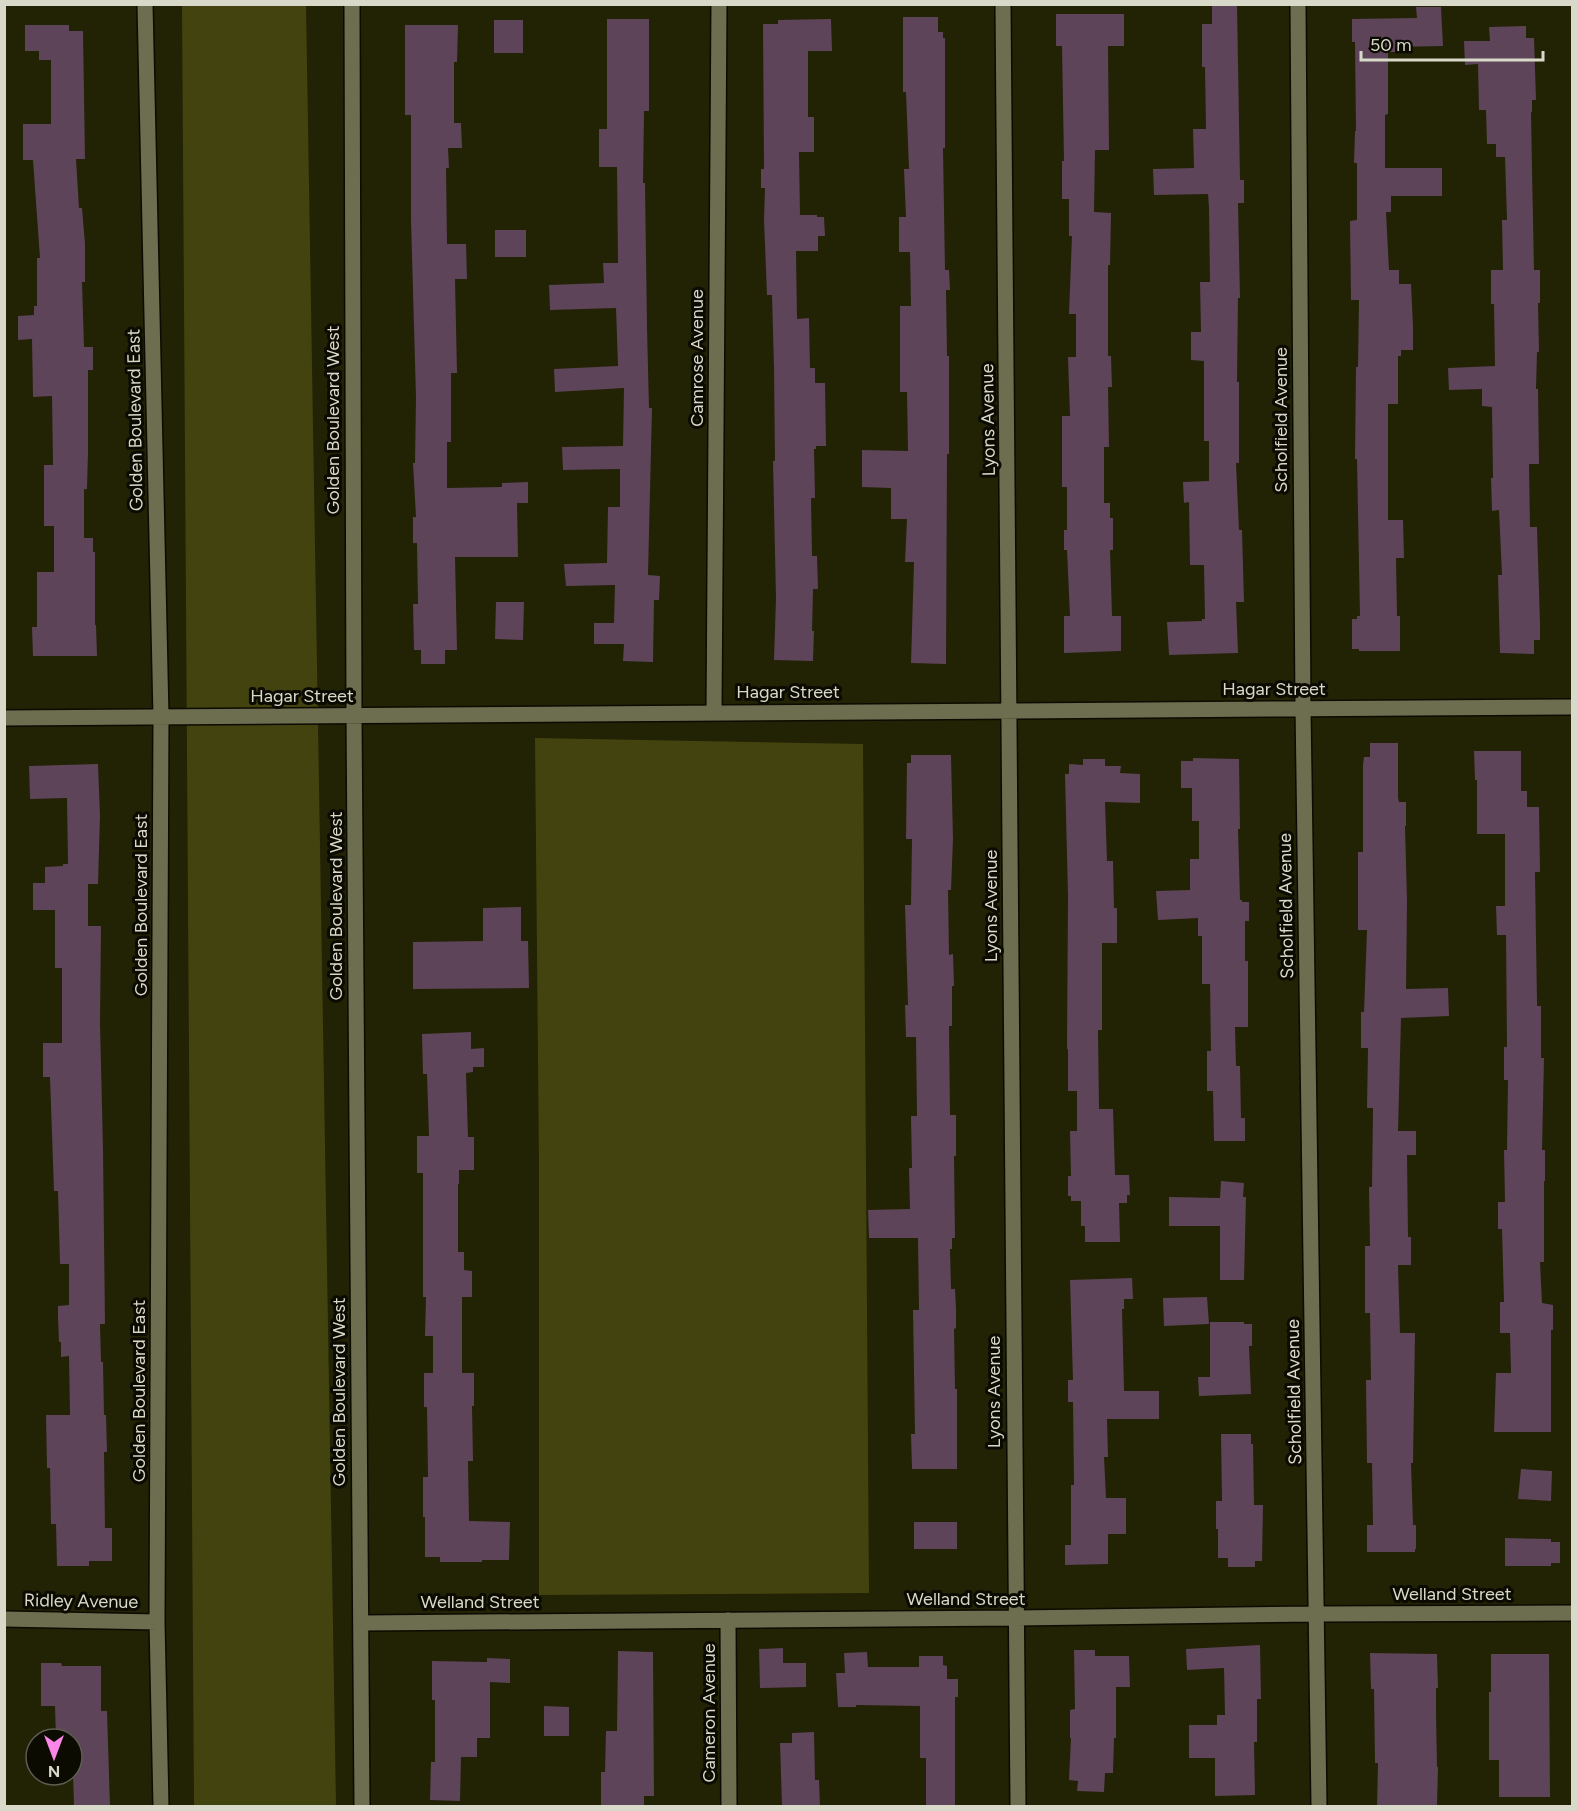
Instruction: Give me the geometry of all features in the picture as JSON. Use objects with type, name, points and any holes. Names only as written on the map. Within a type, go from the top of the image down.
[{"type":"street","name":"Golden Boulevard East","points":[[145,4],[161,716],[157,1622],[161,1806]]},
{"type":"street","name":"Golden Boulevard West","points":[[352,4],[354,715],[362,1806]]},
{"type":"street","name":"Camrose Avenue","points":[[714,712],[719,4]]},
{"type":"street","name":"Lyons Avenue","points":[[1003,4],[1018,1806]]},
{"type":"street","name":"Scholfield Avenue","points":[[1298,4],[1303,708],[1319,1806]]},
{"type":"street","name":"Hagar Street","points":[[4,718],[1572,707]]},
{"type":"street","name":"Welland Street","points":[[361,1623],[1572,1613]]},
{"type":"street","name":"Ridley Avenue","points":[[4,1619],[157,1622]]},
{"type":"street","name":"Cameron Avenue","points":[[728,1620],[729,1806]]},
{"type":"shaded area","points":[[182,5],[306,5],[336,1806],[194,1806]]},
{"type":"shaded area","points":[[535,738],[863,744],[869,1593],[539,1595],[539,1167]]},
{"type":"building","points":[[1212,4],[1237,4],[1240,180],[1244,180],[1244,203],[1238,203],[1239,463],[1236,463],[1239,530],[1242,530],[1244,602],[1236,602],[1238,653],[1169,655],[1167,622],[1205,619],[1204,565],[1190,565],[1189,502],[1184,503],[1183,482],[1209,481],[1209,441],[1204,441],[1204,361],[1191,360],[1191,332],[1201,332],[1200,282],[1210,282],[1209,207],[1208,194],[1154,195],[1153,169],[1194,168],[1193,129],[1206,129],[1202,24],[1212,24]]},
{"type":"building","points":[[1416,7],[1441,7],[1443,46],[1395,47],[1395,52],[1388,52],[1385,168],[1442,168],[1442,196],[1391,196],[1391,212],[1386,212],[1389,270],[1399,270],[1399,284],[1411,284],[1413,326],[1413,350],[1401,350],[1401,356],[1398,356],[1398,404],[1388,404],[1388,520],[1403,520],[1404,558],[1396,558],[1400,651],[1359,651],[1359,649],[1352,649],[1352,619],[1360,616],[1357,459],[1355,459],[1359,300],[1351,300],[1350,221],[1357,220],[1357,163],[1354,163],[1355,42],[1352,42],[1352,19],[1417,18]]},
{"type":"building","points":[[1056,14],[1124,14],[1124,46],[1108,46],[1109,150],[1095,150],[1094,212],[1111,213],[1110,265],[1108,265],[1108,356],[1111,356],[1112,387],[1108,387],[1109,447],[1104,447],[1104,503],[1110,503],[1110,518],[1113,518],[1113,550],[1110,550],[1112,616],[1121,616],[1121,651],[1064,653],[1064,616],[1070,616],[1067,550],[1064,550],[1064,530],[1067,530],[1067,487],[1062,487],[1062,416],[1070,416],[1068,357],[1076,357],[1076,314],[1069,314],[1072,236],[1069,236],[1069,199],[1062,199],[1062,161],[1064,161],[1062,46],[1056,46]]},
{"type":"building","points":[[903,17],[938,17],[938,32],[943,32],[943,38],[945,38],[945,148],[943,148],[945,270],[949,270],[950,290],[946,290],[949,454],[947,454],[946,664],[911,663],[914,562],[905,562],[907,519],[891,519],[891,488],[862,487],[862,450],[908,451],[907,392],[900,392],[900,306],[911,306],[910,252],[899,252],[899,217],[906,217],[904,169],[909,169],[906,92],[903,92]]},
{"type":"building","points":[[607,19],[649,19],[649,111],[644,111],[643,183],[645,183],[649,408],[652,408],[648,575],[660,576],[659,600],[654,600],[653,662],[623,661],[624,644],[594,644],[594,623],[614,623],[615,585],[566,586],[564,564],[607,563],[608,507],[620,507],[620,469],[563,470],[562,447],[623,446],[624,388],[555,392],[554,369],[618,366],[616,308],[550,310],[549,285],[604,283],[603,263],[618,263],[617,167],[599,167],[599,129],[607,129]]},
{"type":"building","points":[[831,19],[832,51],[808,51],[808,117],[814,117],[814,152],[799,152],[800,215],[824,217],[825,236],[818,236],[818,251],[796,251],[797,319],[809,318],[810,368],[815,368],[815,383],[825,383],[826,446],[816,446],[814,449],[815,498],[811,498],[812,556],[817,556],[818,589],[813,589],[813,661],[774,660],[776,598],[773,461],[775,461],[774,368],[772,295],[767,295],[765,188],[761,188],[761,169],[764,169],[763,24],[778,24],[778,20]]},
{"type":"building","points":[[494,20],[523,20],[523,53],[494,53]]},
{"type":"building","points":[[25,25],[69,25],[69,31],[83,31],[85,159],[76,159],[79,208],[82,208],[85,244],[85,282],[82,282],[84,347],[93,347],[93,370],[88,370],[88,453],[87,489],[84,489],[84,538],[93,538],[93,552],[95,552],[97,656],[33,656],[32,627],[37,627],[37,572],[54,572],[54,526],[44,526],[44,465],[53,465],[52,396],[33,397],[32,339],[18,340],[18,316],[34,315],[34,306],[37,306],[37,258],[40,258],[33,160],[23,160],[23,124],[51,124],[51,60],[39,60],[39,51],[25,51]]},
{"type":"building","points":[[405,25],[458,25],[457,62],[454,62],[454,123],[461,123],[462,148],[448,148],[447,244],[466,244],[467,279],[455,279],[457,373],[451,373],[451,442],[447,442],[447,488],[502,487],[502,483],[528,482],[528,503],[517,503],[518,557],[455,557],[457,650],[445,650],[445,664],[421,664],[421,650],[414,650],[413,604],[418,604],[417,543],[413,543],[413,517],[416,517],[413,463],[415,463],[416,398],[411,220],[411,115],[405,115]]},
{"type":"building","points":[[1526,26],[1526,38],[1534,38],[1536,100],[1532,100],[1531,112],[1534,270],[1540,270],[1536,389],[1538,389],[1539,464],[1529,464],[1530,527],[1537,527],[1540,623],[1540,640],[1534,640],[1534,654],[1500,653],[1498,575],[1502,575],[1499,510],[1492,511],[1492,407],[1482,406],[1482,389],[1449,390],[1448,368],[1495,366],[1491,270],[1503,270],[1502,220],[1507,220],[1505,157],[1496,157],[1496,144],[1487,144],[1486,110],[1479,110],[1478,64],[1465,65],[1464,41],[1490,41],[1489,27]]},
{"type":"building","points":[[495,230],[526,230],[526,257],[495,257]]},
{"type":"building","points":[[496,602],[524,602],[523,640],[495,639]]},
{"type":"building","points":[[1370,743],[1398,743],[1398,798],[1399,802],[1406,802],[1406,989],[1448,988],[1449,1016],[1401,1018],[1398,1131],[1416,1131],[1416,1155],[1407,1155],[1408,1237],[1411,1237],[1411,1265],[1398,1265],[1400,1333],[1415,1333],[1413,1463],[1411,1463],[1413,1525],[1416,1525],[1415,1552],[1367,1552],[1367,1525],[1373,1525],[1372,1463],[1367,1463],[1366,1380],[1371,1380],[1370,1313],[1365,1313],[1365,1246],[1370,1246],[1369,1187],[1372,1187],[1373,1108],[1367,1108],[1368,1048],[1361,1048],[1361,1012],[1364,1012],[1367,930],[1358,930],[1358,852],[1363,852],[1363,765],[1364,757],[1370,757]]},
{"type":"building","points":[[1474,751],[1521,751],[1521,791],[1527,791],[1527,807],[1539,807],[1540,872],[1535,872],[1537,1006],[1541,1006],[1541,1058],[1544,1058],[1542,1150],[1545,1150],[1544,1262],[1540,1262],[1542,1303],[1553,1305],[1551,1432],[1494,1432],[1496,1373],[1511,1373],[1510,1333],[1500,1333],[1500,1302],[1504,1302],[1502,1229],[1498,1229],[1498,1202],[1505,1202],[1504,1150],[1507,1150],[1508,1080],[1504,1080],[1504,1047],[1507,1047],[1506,935],[1497,935],[1496,906],[1505,906],[1505,834],[1477,834],[1477,780],[1475,780]]},
{"type":"building","points":[[911,755],[951,755],[953,839],[951,890],[948,890],[949,955],[953,954],[954,986],[952,986],[952,1026],[949,1026],[950,1115],[956,1115],[956,1156],[954,1156],[955,1238],[952,1238],[952,1249],[950,1249],[951,1289],[955,1289],[956,1309],[956,1328],[954,1329],[957,1469],[912,1469],[911,1434],[915,1434],[913,1310],[919,1310],[918,1238],[869,1238],[868,1210],[910,1209],[911,1116],[917,1116],[916,1037],[906,1037],[905,1005],[908,1005],[905,905],[911,905],[912,839],[906,839],[907,763],[911,763]]},
{"type":"building","points":[[1193,758],[1239,759],[1240,900],[1249,902],[1249,921],[1245,921],[1245,961],[1248,961],[1248,1027],[1235,1027],[1236,1066],[1240,1066],[1241,1118],[1245,1118],[1245,1141],[1214,1141],[1213,1091],[1207,1091],[1207,1051],[1211,1051],[1210,984],[1202,984],[1202,936],[1198,936],[1198,918],[1158,920],[1156,891],[1190,890],[1190,859],[1199,859],[1199,821],[1192,821],[1192,788],[1181,788],[1181,761],[1193,761]]},
{"type":"building","points":[[1083,759],[1105,759],[1105,766],[1121,766],[1120,773],[1140,774],[1140,803],[1105,802],[1107,861],[1113,861],[1117,943],[1102,943],[1102,1030],[1098,1030],[1099,1109],[1113,1109],[1115,1175],[1129,1175],[1130,1195],[1127,1195],[1127,1203],[1119,1203],[1120,1242],[1085,1242],[1085,1226],[1081,1226],[1081,1201],[1071,1201],[1071,1196],[1068,1196],[1068,1176],[1071,1176],[1070,1131],[1077,1131],[1077,1091],[1068,1091],[1068,896],[1065,774],[1069,774],[1069,764],[1083,765]]},
{"type":"building","points":[[98,764],[100,816],[98,884],[88,884],[88,926],[101,926],[100,1023],[105,1324],[100,1324],[107,1452],[104,1452],[105,1528],[112,1528],[112,1561],[89,1561],[89,1566],[57,1566],[56,1524],[51,1524],[46,1415],[70,1415],[69,1356],[61,1357],[58,1317],[58,1306],[69,1305],[69,1264],[60,1264],[58,1191],[54,1191],[50,1077],[43,1077],[43,1043],[62,1043],[62,968],[55,968],[55,910],[33,910],[33,883],[45,883],[45,867],[68,864],[67,798],[30,799],[29,766]]},
{"type":"building","points":[[521,907],[521,941],[528,941],[529,988],[413,989],[413,942],[483,941],[483,908]]},
{"type":"building","points":[[471,1032],[471,1049],[484,1048],[484,1067],[473,1067],[473,1072],[466,1073],[468,1137],[474,1137],[474,1170],[459,1170],[458,1184],[458,1252],[464,1252],[464,1270],[472,1271],[472,1297],[462,1297],[462,1373],[474,1373],[473,1461],[468,1461],[469,1521],[510,1522],[509,1560],[440,1562],[440,1557],[425,1557],[425,1517],[423,1517],[423,1477],[428,1477],[424,1373],[433,1373],[433,1336],[425,1336],[423,1173],[417,1173],[417,1136],[429,1136],[427,1074],[423,1074],[422,1034]]},
{"type":"building","points":[[1221,1181],[1244,1183],[1243,1197],[1246,1197],[1244,1280],[1220,1280],[1220,1226],[1169,1226],[1169,1197],[1220,1198]]},
{"type":"building","points":[[1132,1278],[1133,1299],[1124,1299],[1124,1309],[1122,1309],[1124,1391],[1159,1391],[1159,1419],[1107,1419],[1108,1457],[1104,1457],[1106,1498],[1126,1498],[1126,1534],[1108,1534],[1108,1564],[1065,1565],[1065,1545],[1071,1545],[1071,1485],[1074,1485],[1073,1402],[1068,1402],[1068,1380],[1073,1380],[1070,1280]]},
{"type":"building","points":[[1207,1297],[1209,1324],[1164,1326],[1163,1298]]},
{"type":"building","points":[[1210,1322],[1252,1324],[1252,1346],[1249,1346],[1251,1394],[1199,1396],[1198,1377],[1210,1377]]},
{"type":"building","points":[[1221,1434],[1251,1434],[1254,1505],[1263,1505],[1262,1561],[1255,1561],[1255,1567],[1228,1567],[1228,1558],[1218,1558],[1216,1501],[1222,1501]]},
{"type":"building","points":[[1521,1469],[1552,1471],[1551,1501],[1518,1499]]},
{"type":"building","points":[[914,1522],[957,1522],[957,1549],[914,1549]]},
{"type":"building","points":[[1505,1538],[1551,1539],[1551,1542],[1560,1542],[1560,1563],[1551,1563],[1551,1566],[1505,1566]]},
{"type":"building","points":[[1260,1645],[1261,1699],[1257,1699],[1257,1742],[1254,1742],[1255,1795],[1215,1796],[1215,1758],[1189,1758],[1189,1725],[1217,1725],[1217,1715],[1225,1715],[1224,1668],[1187,1670],[1186,1649]]},
{"type":"building","points":[[783,1648],[783,1663],[806,1663],[806,1687],[760,1688],[759,1649]]},
{"type":"building","points":[[1074,1650],[1095,1650],[1095,1656],[1129,1656],[1130,1687],[1116,1687],[1113,1773],[1105,1773],[1104,1792],[1077,1791],[1078,1781],[1069,1780],[1070,1710],[1075,1709]]},
{"type":"building","points":[[618,1651],[653,1652],[654,1796],[644,1796],[644,1806],[601,1806],[601,1772],[605,1772],[606,1731],[617,1731]]},
{"type":"building","points":[[867,1652],[868,1667],[919,1667],[919,1656],[943,1656],[943,1665],[947,1666],[947,1679],[958,1679],[958,1697],[955,1697],[955,1806],[926,1806],[926,1758],[920,1758],[920,1706],[838,1707],[836,1673],[845,1673],[844,1653]]},
{"type":"building","points":[[1370,1653],[1437,1654],[1437,1806],[1377,1806],[1378,1763],[1375,1763],[1374,1689],[1371,1689]]},
{"type":"building","points":[[1491,1654],[1549,1654],[1550,1797],[1499,1797],[1499,1760],[1489,1760]]},
{"type":"building","points":[[487,1658],[510,1659],[510,1683],[490,1682],[490,1738],[477,1738],[477,1757],[461,1757],[460,1801],[430,1800],[431,1762],[435,1762],[435,1700],[432,1700],[432,1661],[487,1662]]},
{"type":"building","points":[[41,1663],[61,1663],[62,1666],[101,1666],[101,1711],[107,1711],[110,1806],[74,1806],[73,1787],[84,1787],[84,1727],[56,1727],[55,1706],[41,1706]]},
{"type":"building","points":[[544,1706],[569,1707],[569,1736],[544,1736]]},
{"type":"building","points":[[814,1732],[815,1780],[819,1780],[820,1806],[782,1806],[780,1743],[792,1743],[792,1733]]}]
